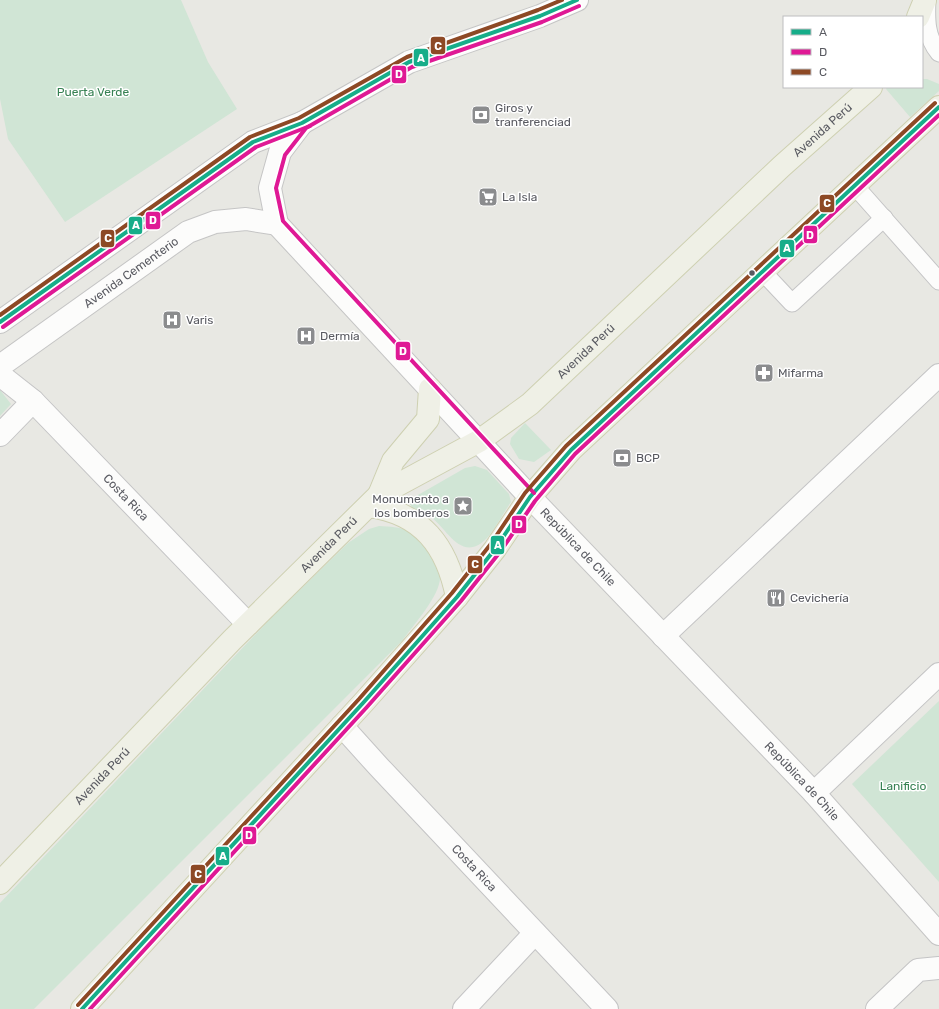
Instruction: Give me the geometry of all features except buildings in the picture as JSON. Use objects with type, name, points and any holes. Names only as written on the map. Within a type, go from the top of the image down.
[{"type":"main road","points":[[0,322],[253,142],[302,123],[409,62],[539,8],[577,0]]},
{"type":"main road","points":[[918,16],[926,0]]},
{"type":"main road","name":"Avenida Perú","points":[[0,883],[248,624],[374,500],[479,441],[530,404],[776,171],[870,88]]},
{"type":"main road","points":[[82,1009],[342,726],[456,597],[495,549],[530,497],[571,450],[939,107]]},
{"type":"main road","points":[[277,224],[270,188],[280,152],[302,123]]},
{"type":"main road","name":"Avenida Cementerio","points":[[0,366],[188,232],[215,222],[246,219],[277,224]]},
{"type":"main road","name":"República de Chile","points":[[277,224],[530,497],[814,793],[939,934]]},
{"type":"main road","name":"Costa Rica","points":[[0,375],[32,401],[248,624]]},
{"type":"main road","points":[[663,636],[939,375]]},
{"type":"main road","points":[[430,389],[428,419],[393,461],[374,500],[410,519],[428,534],[443,552],[452,574],[456,597]]},
{"type":"main road","points":[[0,435],[32,401]]},
{"type":"main road","points":[[814,793],[939,674]]},
{"type":"main road","name":"Costa Rica","points":[[342,726],[607,1009]]},
{"type":"main road","points":[[464,1009],[535,933]]},
{"type":"main road","points":[[877,1009],[918,970],[939,968]]},
{"type":"lane","points":[[926,0],[926,18],[929,34],[934,47],[939,53]]},
{"type":"lane","points":[[854,185],[939,281]]},
{"type":"lane","points":[[762,271],[792,303],[884,218]]},
{"type":"green space","name":"Puerta Verde","points":[[0,0],[181,0],[208,62],[237,109],[65,222],[8,139],[0,99]]},
{"type":"green space","points":[[923,79],[939,84],[939,91],[910,117],[886,89],[923,88]]},
{"type":"green space","points":[[0,390],[11,404],[0,416]]},
{"type":"green space","points":[[525,423],[551,450],[534,462],[519,459],[510,444],[511,438]]},
{"type":"green space","points":[[475,466],[487,470],[509,494],[511,502],[488,537],[476,546],[469,547],[462,546],[455,541],[437,522],[422,511],[412,508],[409,502],[411,499],[465,468]]},
{"type":"green space","points":[[379,526],[402,528],[414,533],[424,542],[433,555],[440,572],[439,583],[432,600],[402,641],[34,1009],[0,1009],[0,903],[273,616],[348,543],[369,529]]},
{"type":"green space","name":"Lanificio","points":[[939,701],[939,882],[852,784]]},
{"type":"transit line","name":"C","points":[[0,315],[250,137],[299,118],[407,57],[562,0]]},
{"type":"transit line","name":"A","points":[[0,322],[253,142],[302,123],[409,62],[540,16],[577,0]]},
{"type":"transit line","name":"D","points":[[534,493],[283,221],[276,188],[285,155],[306,128],[412,67],[542,22],[579,6]]},
{"type":"transit line","name":"C","points":[[78,1005],[359,699],[452,593],[490,545],[525,493],[566,446],[935,103]]},
{"type":"transit line","name":"A","points":[[82,1009],[363,703],[457,597],[495,549],[530,497],[571,450],[939,107]]},
{"type":"transit line","name":"D","points":[[90,1009],[367,707],[461,601],[500,552],[535,501],[575,454],[939,115]]},
{"type":"transit line","name":"D","points":[[3,327],[256,147],[310,126]]},
{"type":"place","name":"Giros y tranferenciad","points":[[481,115]]},
{"type":"place","name":"La Isla","points":[[488,197]]},
{"type":"place","name":"Varis","points":[[172,320]]},
{"type":"place","name":"Dermía","points":[[306,336]]},
{"type":"place","name":"Mifarma","points":[[764,373]]},
{"type":"place","name":"BCP","points":[[622,458]]},
{"type":"place","name":"Monumento a los bomberos","points":[[463,506]]},
{"type":"place","name":"Cevichería","points":[[776,598]]}]
